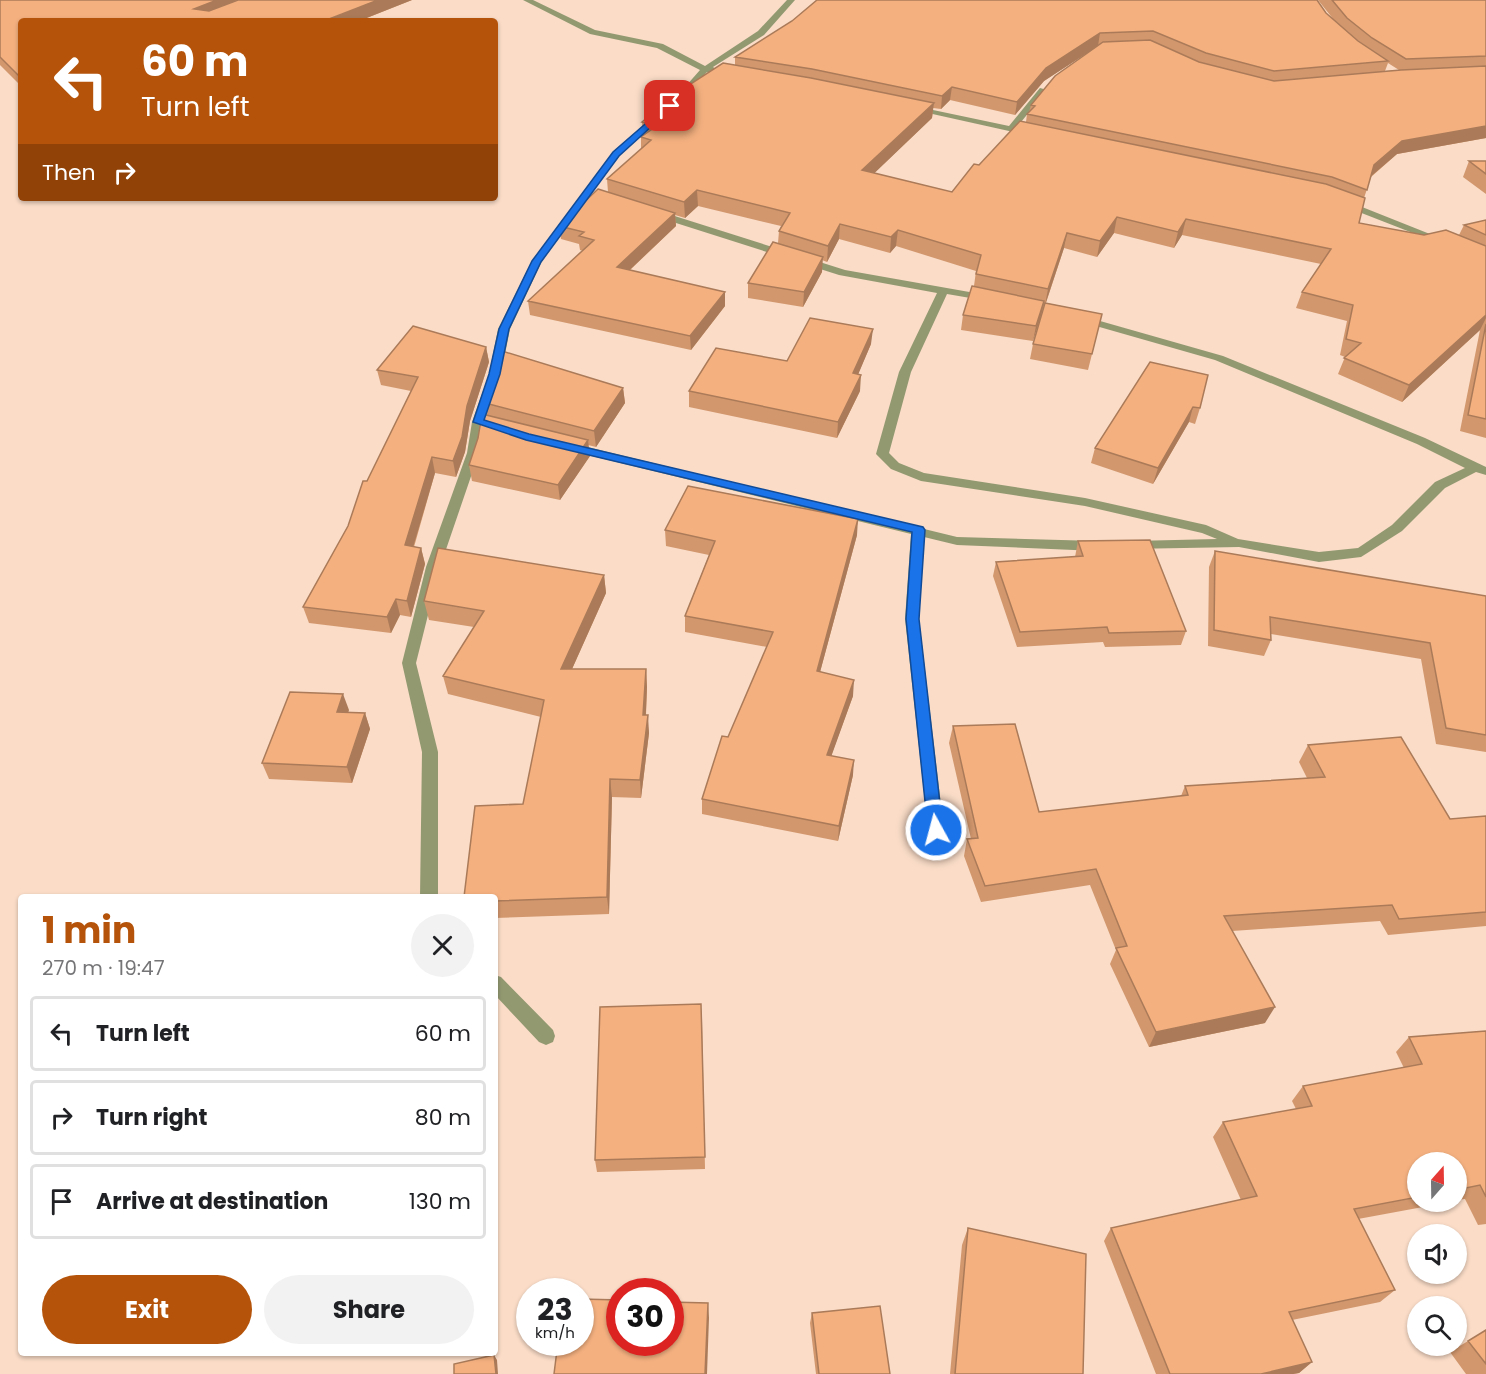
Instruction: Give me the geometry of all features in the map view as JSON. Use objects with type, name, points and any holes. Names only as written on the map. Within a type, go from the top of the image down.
[{"type":"street","points":[[527,0],[593,32],[660,46],[705,69],[729,73]]},
{"type":"street","points":[[429,894],[430,752],[409,663],[433,567],[483,423],[504,329],[537,261],[591,195],[616,154],[685,92],[705,69],[761,33],[791,0]]},
{"type":"street","points":[[1011,129],[1048,84]]},
{"type":"street","points":[[900,106],[1045,136]]},
{"type":"street","points":[[1335,199],[1455,246]]},
{"type":"street","points":[[650,212],[843,273],[892,284],[944,290],[1005,302]]},
{"type":"street","points":[[944,290],[905,372],[882,454],[895,466],[921,477],[1085,502],[1206,529],[1239,543]]},
{"type":"street","points":[[1072,316],[1219,358],[1421,441],[1480,469]]},
{"type":"street","points":[[561,445],[957,541],[1115,547],[1239,543],[1319,557],[1361,552],[1397,528],[1440,485],[1480,469]]},
{"type":"street","points":[[918,530],[912,619],[936,830]]},
{"type":"street","points":[[498,986],[546,1036]]},
{"type":"building","points":[[0,0],[217,0],[194,9],[209,11],[238,0],[378,0],[332,18],[18,18],[18,75],[0,57]]},
{"type":"building","points":[[817,0],[1317,0],[1326,13],[1358,41],[1388,61],[1274,71],[1206,53],[1153,31],[1100,33],[1046,68],[1017,102],[952,87],[942,96],[812,69],[735,57],[792,21]]},
{"type":"building","points":[[1332,0],[1486,0],[1486,56],[1406,59],[1372,38],[1347,18]]},
{"type":"building","points":[[1150,40],[1199,62],[1274,81],[1401,70],[1486,66],[1486,126],[1402,141],[1374,165],[1367,190],[1332,177],[1027,114],[1035,106],[1031,105],[1055,76],[1103,42]]},
{"type":"building","points":[[723,63],[934,103],[862,170],[952,192],[974,164],[979,165],[1020,121],[1326,184],[1365,198],[1359,223],[1424,235],[1446,230],[1486,246],[1486,315],[1409,385],[1344,358],[1361,343],[1346,339],[1353,305],[1302,292],[1331,249],[1186,219],[1178,232],[1117,217],[1100,241],[1067,233],[1048,289],[976,274],[981,255],[898,230],[891,237],[840,224],[828,246],[779,231],[790,213],[697,190],[684,202],[607,179],[651,140],[641,137],[658,125],[642,122],[675,94]]},
{"type":"building","points":[[1469,161],[1486,161],[1486,174]]},
{"type":"building","points":[[598,189],[675,213],[617,267],[725,292],[690,336],[528,301],[594,240],[579,236],[584,232],[559,226]]},
{"type":"building","points":[[1486,220],[1486,235],[1464,225]]},
{"type":"building","points":[[773,242],[823,257],[804,292],[748,283]]},
{"type":"building","points":[[972,286],[1044,301],[1036,326],[963,315]]},
{"type":"building","points":[[1045,303],[1102,314],[1092,354],[1033,344]]},
{"type":"building","points":[[810,318],[873,329],[853,373],[861,375],[838,422],[689,391],[716,348],[787,361]]},
{"type":"building","points":[[1486,324],[1486,419],[1468,415]]},
{"type":"building","points":[[413,326],[486,347],[467,406],[462,437],[453,461],[432,457],[405,545],[421,548],[407,601],[396,599],[387,617],[303,607],[348,526],[363,481],[367,481],[418,377],[377,370]]},
{"type":"building","points":[[502,351],[623,388],[594,431],[485,403]]},
{"type":"building","points":[[1150,362],[1208,375],[1200,408],[1193,407],[1158,468],[1095,448]]},
{"type":"building","points":[[482,414],[588,440],[558,485],[469,465],[478,438]]},
{"type":"building","points":[[688,486],[858,519],[817,671],[854,680],[827,755],[854,760],[839,826],[702,799],[722,736],[728,737],[773,632],[685,616],[715,541],[665,530]]},
{"type":"building","points":[[1150,540],[1186,631],[1109,633],[1107,627],[1020,632],[996,562],[1083,556],[1078,541]]},
{"type":"building","points":[[438,548],[604,575],[561,669],[646,669],[643,715],[648,715],[640,780],[610,779],[607,897],[498,901],[498,894],[464,894],[475,806],[523,804],[544,700],[443,676],[484,611],[424,601]]},
{"type":"building","points":[[1215,551],[1486,596],[1486,735],[1446,728],[1430,643],[1270,617],[1271,640],[1214,630]]},
{"type":"building","points":[[290,692],[343,694],[337,712],[365,713],[347,767],[262,763]]},
{"type":"building","points":[[1015,724],[1039,812],[1188,795],[1185,786],[1325,777],[1308,745],[1401,737],[1450,819],[1486,816],[1486,912],[1399,919],[1392,905],[1224,916],[1275,1007],[1156,1032],[1116,948],[1127,946],[1096,869],[985,886],[967,839],[978,838],[953,726]]},
{"type":"building","points":[[701,1004],[705,1157],[595,1160],[600,1007]]},
{"type":"building","points":[[1486,1031],[1486,1197],[1480,1185],[1467,1188],[1467,1152],[1407,1152],[1407,1199],[1354,1209],[1395,1290],[1289,1312],[1312,1362],[1261,1374],[1170,1374],[1111,1228],[1257,1196],[1223,1122],[1312,1106],[1303,1086],[1422,1064],[1409,1037]]},
{"type":"building","points":[[968,1228],[1086,1254],[1083,1374],[955,1374]]},
{"type":"building","points":[[594,1299],[606,1300],[606,1356],[684,1356],[684,1302],[708,1303],[705,1374],[554,1374],[556,1356],[594,1356]]},
{"type":"building","points":[[880,1306],[890,1374],[819,1374],[812,1313]]},
{"type":"building","points":[[1486,1330],[1486,1364],[1468,1341]]},
{"type":"building","points":[[494,1356],[496,1374],[454,1374],[454,1364]]},
{"type":"route","points":[[670,106],[616,154],[537,261],[504,329],[495,374],[478,422],[526,436],[918,530],[912,619],[936,830]]}]
